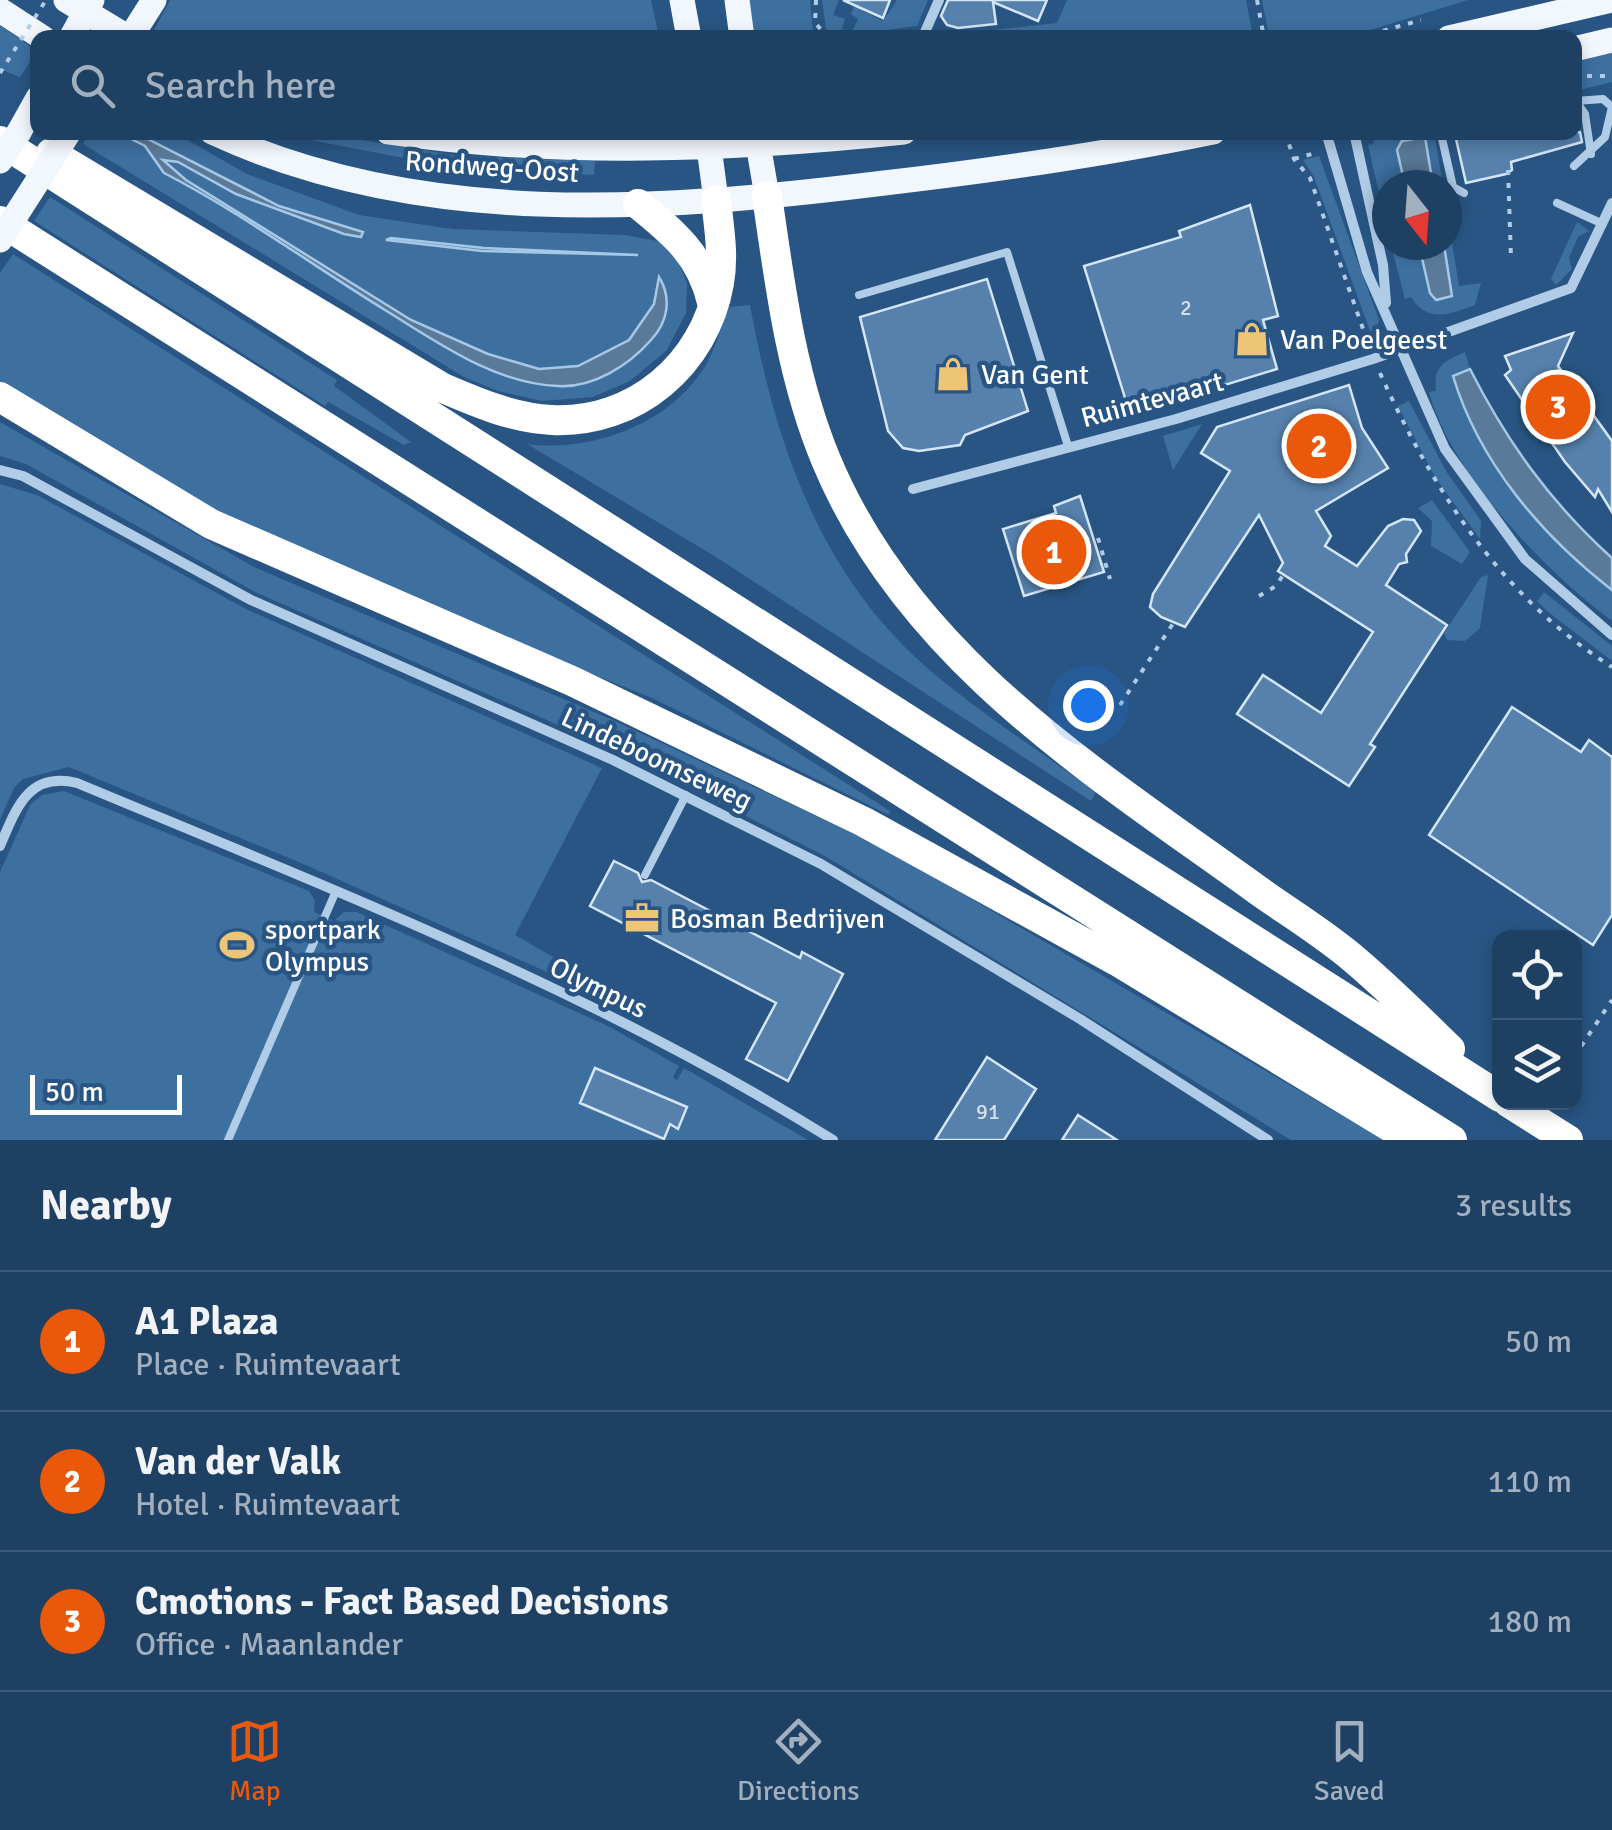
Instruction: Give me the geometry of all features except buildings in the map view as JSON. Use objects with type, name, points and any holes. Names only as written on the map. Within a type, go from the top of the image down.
[{"type":"highway","points":[[0,126],[86,171],[443,388],[497,411],[551,420],[590,419],[624,408],[672,376],[698,342],[713,305],[722,245],[716,200]]},
{"type":"highway","points":[[0,141],[1492,1091]]},
{"type":"highway","points":[[766,196],[793,354],[818,440],[859,527],[914,605],[958,656],[1044,737],[1354,960],[1492,1089]]},
{"type":"highway","points":[[638,204],[686,243],[706,276],[713,305]]},
{"type":"highway","points":[[0,221],[1452,1140]]},
{"type":"highway","points":[[0,398],[211,524],[572,680],[864,822],[1117,961],[1412,1140]]},
{"type":"highway","points":[[1521,1110],[1568,1140]]},
{"type":"main road","points":[[66,0],[117,30]]},
{"type":"main road","points":[[75,30],[92,0]]},
{"type":"main road","points":[[135,30],[154,0]]},
{"type":"main road","points":[[682,0],[688,30]]},
{"type":"main road","points":[[737,0],[741,30]]},
{"type":"main road","points":[[1483,30],[1612,0]]},
{"type":"main road","points":[[0,10],[31,30]]},
{"type":"main road","points":[[1582,47],[1612,40]]},
{"type":"main road","points":[[0,161],[30,111]]},
{"type":"main road","points":[[0,240],[64,140]]},
{"type":"main road","name":"Rondweg-Oost","points":[[231,140],[280,160],[408,192],[526,203],[638,204],[766,196],[1069,162],[1175,140]]},
{"type":"main road","name":"Rondweg-Oost","points":[[472,140],[556,148],[691,140]]},
{"type":"main road","points":[[708,140],[716,200]]},
{"type":"main road","points":[[756,140],[766,196]]},
{"type":"street","points":[[926,30],[939,0]]},
{"type":"street","points":[[1328,140],[1367,272],[1387,309],[1432,424],[1491,517],[1541,575],[1612,635]]},
{"type":"street","points":[[1356,140],[1383,264],[1387,309]]},
{"type":"street","name":"Ruimtevaart","points":[[913,488],[1176,419],[1402,348],[1571,288],[1612,203]]},
{"type":"street","name":"Lindeboomseweg","points":[[0,470],[23,476],[266,607],[686,795],[911,916],[1268,1140]]},
{"type":"street","name":"Olympus","points":[[0,846],[24,794],[42,783],[65,780],[336,891],[622,1023],[828,1138]]},
{"type":"lane","points":[[1574,166],[1605,137],[1612,107],[1603,99],[1582,100]]},
{"type":"lane","points":[[1582,111],[1591,154]]},
{"type":"lane","points":[[1441,140],[1452,187],[1464,193]]},
{"type":"lane","points":[[1557,204],[1603,224]]},
{"type":"lane","points":[[859,295],[1008,252],[1068,446]]},
{"type":"lane","points":[[645,875],[686,795]]},
{"type":"lane","points":[[228,1140],[336,891]]},
{"type":"path","points":[[0,73],[46,0]]},
{"type":"path","points":[[816,0],[815,23],[820,30]]},
{"type":"path","points":[[1258,0],[1263,30]]},
{"type":"path","points":[[1386,30],[1421,20]]},
{"type":"path","points":[[1582,76],[1612,76]]},
{"type":"path","points":[[1508,170],[1511,258]]},
{"type":"path","points":[[1098,538],[1110,580]]},
{"type":"path","points":[[1260,596],[1283,575]]},
{"type":"path","points":[[1120,705],[1174,622]]},
{"type":"path","points":[[1582,1045],[1612,1000]]},
{"type":"shaded area","points":[[170,0],[651,0],[657,30],[154,30]]},
{"type":"shaded area","points":[[747,0],[810,0],[813,30],[752,30]]},
{"type":"shaded area","points":[[822,0],[839,0],[833,15],[845,19],[841,30],[826,29]]},
{"type":"shaded area","points":[[856,0],[867,0],[863,11],[883,21],[897,0],[928,0],[917,26],[853,30],[858,19],[851,14]]},
{"type":"shaded area","points":[[1067,0],[1246,0],[1252,30],[994,30],[1057,23]]},
{"type":"shaded area","points":[[1262,0],[1468,0],[1371,30],[1268,30]]},
{"type":"shaded area","points":[[0,25],[30,46],[30,62],[20,77],[0,69]]},
{"type":"shaded area","points":[[1612,51],[1612,82],[1582,89],[1582,60]]},
{"type":"shaded area","points":[[86,140],[187,140],[247,174],[359,215],[452,229],[625,235],[663,242],[675,254],[687,283],[686,313],[667,350],[630,381],[593,397],[542,401],[498,391],[464,377],[83,144]]},
{"type":"shaded area","points":[[133,140],[150,140],[279,206],[363,232],[361,237],[344,234],[236,194],[178,162],[163,160],[186,180],[411,320],[488,354],[539,369],[578,366],[629,340],[654,304],[659,277],[667,301],[664,318],[642,349],[597,379],[558,386],[512,378],[446,348],[164,173],[145,146]]},
{"type":"shaded area","points":[[310,140],[362,140],[459,156],[595,161],[594,175],[440,165]]},
{"type":"shaded area","points":[[1374,140],[1408,140],[1402,141],[1397,150],[1402,170],[1374,170],[1368,145]]},
{"type":"shaded area","points":[[1426,140],[1435,140],[1440,170],[1430,170]]},
{"type":"shaded area","points":[[1426,140],[1430,170],[1402,170],[1397,150],[1402,141]]},
{"type":"shaded area","points":[[1319,156],[1379,320],[1374,342],[1314,177],[1303,160]]},
{"type":"shaded area","points":[[50,197],[337,380],[334,386],[411,442],[404,445],[328,402],[325,406],[34,221]]},
{"type":"shaded area","points":[[1577,222],[1589,231],[1578,237],[1569,258],[1572,269],[1556,285],[1551,279]]},
{"type":"shaded area","points":[[386,240],[484,248],[638,255],[482,251]]},
{"type":"shaded area","points":[[13,254],[890,811],[889,815],[652,698],[509,641],[203,505],[0,382],[0,273]]},
{"type":"shaded area","points":[[1395,260],[1422,260],[1430,293],[1452,296],[1446,260],[1455,260],[1459,286],[1481,283],[1475,305],[1448,314],[1432,314],[1411,297],[1405,299]]},
{"type":"shaded area","points":[[1422,260],[1446,260],[1452,296],[1436,300],[1430,293]]},
{"type":"shaded area","points":[[750,305],[788,454],[829,546],[856,589],[925,666],[1096,792],[1091,801],[716,557],[527,444],[553,446],[605,438],[655,416],[694,381],[709,359],[729,307]]},
{"type":"shaded area","points":[[1465,352],[1470,369],[1453,376],[1479,432],[1542,521],[1612,590],[1612,621],[1559,576],[1504,519],[1479,488],[1440,423],[1429,392],[1436,391],[1438,370]]},
{"type":"shaded area","points":[[1470,369],[1499,422],[1532,470],[1569,516],[1612,558],[1612,590],[1537,521],[1496,467],[1464,408],[1453,376]]},
{"type":"shaded area","points":[[1409,401],[1446,471],[1481,521],[1480,539],[1435,477],[1398,406]]},
{"type":"shaded area","points":[[0,422],[254,567],[615,721],[886,849],[1384,1140],[1291,1140],[825,856],[617,751],[255,592],[26,464],[0,456]]},
{"type":"shaded area","points":[[1202,424],[1173,470],[1163,436]]},
{"type":"shaded area","points":[[0,484],[37,495],[246,609],[602,768],[515,935],[579,972],[575,978],[563,979],[301,863],[69,767],[23,779],[14,788],[0,820]]},
{"type":"shaded area","points":[[1432,500],[1470,552],[1462,564],[1431,546],[1432,521],[1418,508]]},
{"type":"shaded area","points":[[1488,575],[1480,628],[1465,641],[1447,640],[1444,633],[1481,577]]},
{"type":"shaded area","points":[[1544,592],[1612,646],[1612,661],[1537,601]]},
{"type":"shaded area","name":"sportpark Olympus","points":[[64,791],[309,891],[315,901],[314,912],[334,921],[344,912],[357,912],[610,1027],[679,1066],[673,1077],[677,1080],[684,1068],[808,1140],[0,1140],[0,872],[30,805],[42,795]]},
{"type":"place","name":"Van Poelgeest","points":[[1252,339]]},
{"type":"place","name":"Van Gent","points":[[953,374]]},
{"type":"place","name":"Cmotions - Fact Based Decisions","points":[[1558,407]]},
{"type":"place","name":"Van der Valk","points":[[1319,446]]},
{"type":"place","name":"A1 Plaza","points":[[1054,552]]},
{"type":"place","name":"Bosman Bedrijven","points":[[642,918]]},
{"type":"place","name":"sportpark Olympus","points":[[237,945]]}]
